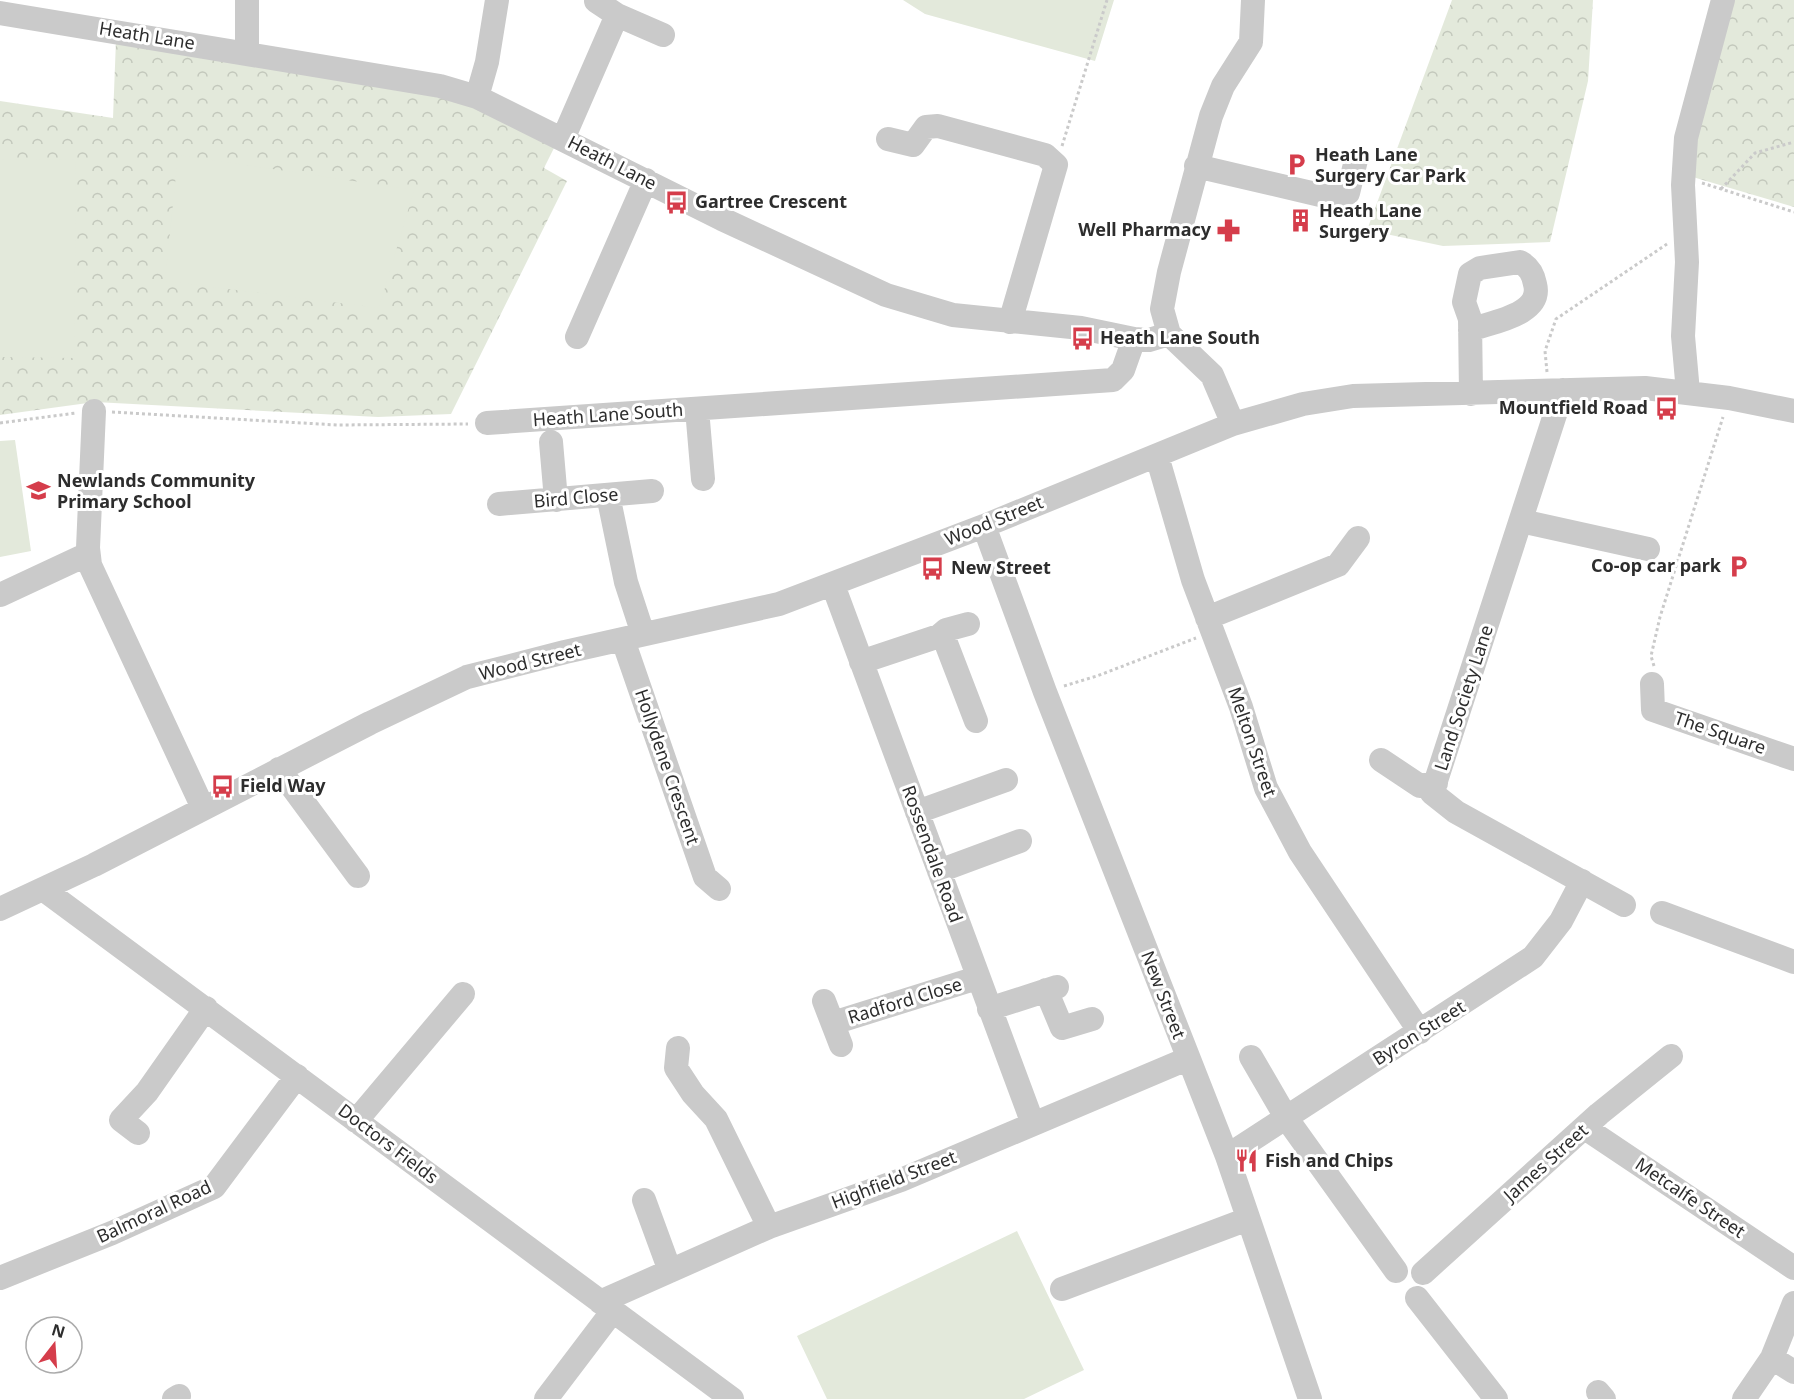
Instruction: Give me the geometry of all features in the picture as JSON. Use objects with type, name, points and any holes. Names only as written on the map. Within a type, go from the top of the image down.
[{"type":"street","points":[[247,0],[247,52]]},
{"type":"street","points":[[477,97],[487,62],[497,0]]},
{"type":"street","points":[[1233,424],[1212,375],[1169,334],[1163,320],[1162,302],[1197,166],[1217,100],[1251,42],[1253,0]]},
{"type":"street","points":[[1688,392],[1683,336],[1687,262],[1683,177],[1686,138],[1723,0]]},
{"type":"street","points":[[596,2],[617,15],[663,35]]},
{"type":"street","name":"Heath Lane","points":[[0,13],[247,52],[440,86],[477,97],[722,219],[886,295],[953,315],[1081,328],[1134,339],[1149,340],[1169,334]]},
{"type":"street","points":[[563,139],[617,15]]},
{"type":"street","points":[[888,139],[913,145],[926,127],[938,126],[1045,155],[1056,165],[1010,322]]},
{"type":"street","points":[[1197,166],[1333,198],[1348,193],[1356,160]]},
{"type":"street","points":[[577,337],[646,180]]},
{"type":"street","points":[[1470,330],[1471,394]]},
{"type":"street","name":"Heath Lane South","points":[[487,423],[1113,380],[1123,369],[1134,339]]},
{"type":"street","name":"Wood Street","points":[[0,909],[94,865],[203,807],[468,677],[779,604],[984,526],[1233,424],[1303,404],[1353,396],[1645,388],[1729,398],[1794,411]]},
{"type":"street","name":"Land Society Lane","points":[[1556,390],[1521,521],[1432,793],[1456,812],[1624,905]]},
{"type":"street","points":[[697,409],[703,479]]},
{"type":"street","points":[[94,411],[88,554],[90,565],[203,807]]},
{"type":"street","points":[[551,442],[556,500]]},
{"type":"street","name":"Melton Street","points":[[1157,456],[1193,580],[1241,707],[1266,788],[1300,852],[1420,1032]]},
{"type":"street","name":"Bird Close","points":[[500,504],[652,491]]},
{"type":"street","name":"Hollydene Crescent","points":[[608,495],[626,582],[633,637],[705,877],[719,889]]},
{"type":"street","points":[[1521,521],[1648,549]]},
{"type":"street","name":"New Street","points":[[984,526],[1045,692],[1187,1059],[1227,1156],[1310,1399]]},
{"type":"street","points":[[1209,625],[1338,565],[1358,538]]},
{"type":"street","points":[[0,595],[88,554]]},
{"type":"street","name":"Rossendale Road","points":[[833,585],[1033,1124]]},
{"type":"street","points":[[861,662],[968,624]]},
{"type":"street","points":[[939,636],[946,643],[976,721]]},
{"type":"street","name":"The Square","points":[[1652,684],[1647,717],[1790,758]]},
{"type":"street","points":[[1381,760],[1420,786],[1436,783]]},
{"type":"street","points":[[279,769],[358,876]]},
{"type":"street","points":[[917,812],[1006,780]]},
{"type":"street","points":[[939,871],[1020,841]]},
{"type":"street","name":"Byron Street","points":[[1227,1156],[1533,957],[1561,921],[1582,881]]},
{"type":"street","name":"Doctors Fields","points":[[44,889],[732,1399]]},
{"type":"street","points":[[1662,913],[1794,962]]},
{"type":"street","name":"Radford Close","points":[[832,1023],[977,978]]},
{"type":"street","points":[[989,1009],[1052,988],[1062,1028],[1092,1019]]},
{"type":"street","points":[[356,1121],[463,994]]},
{"type":"street","points":[[138,1133],[121,1120],[147,1092],[206,1008]]},
{"type":"street","points":[[678,1047],[676,1068],[693,1094],[716,1119],[769,1227]]},
{"type":"street","name":"James Street","points":[[1423,1273],[1599,1114],[1671,1056]]},
{"type":"street","points":[[1251,1057],[1287,1119],[1396,1271]]},
{"type":"street","name":"Highfield Street","points":[[606,1307],[670,1271],[769,1227],[901,1180],[1187,1059]]},
{"type":"street","name":"Balmoral Road","points":[[0,1278],[112,1233],[214,1187],[297,1076]]},
{"type":"street","name":"Metcalfe Street","points":[[1585,1128],[1794,1268]]},
{"type":"street","points":[[644,1200],[670,1271]]},
{"type":"street","points":[[1062,1289],[1248,1219]]},
{"type":"street","points":[[1417,1298],[1496,1399]]},
{"type":"street","points":[[1744,1399],[1772,1358],[1794,1303]]},
{"type":"street","points":[[546,1399],[606,1307]]},
{"type":"street","points":[[1772,1358],[1794,1372]]},
{"type":"path","points":[[1056,165],[1107,0]]},
{"type":"path","points":[[1721,189],[1755,153],[1794,142]]},
{"type":"path","points":[[1683,177],[1794,212]]},
{"type":"path","points":[[1556,390],[1545,351],[1556,320],[1686,231]]},
{"type":"path","points":[[1652,684],[1657,677],[1650,656],[1660,618],[1729,398]]},
{"type":"path","points":[[0,423],[94,411],[337,425],[487,423]]},
{"type":"path","points":[[1045,692],[1097,676],[1209,625]]},
{"type":"green space","points":[[903,0],[1114,0],[1095,61],[925,14]]},
{"type":"green space","points":[[1452,0],[1593,0],[1588,81],[1550,242],[1443,246],[1367,230]]},
{"type":"green space","points":[[1727,0],[1794,0],[1794,207],[1686,175]]},
{"type":"green space","points":[[116,40],[427,90],[464,103],[556,144],[544,168],[567,181],[451,414],[378,417],[95,402],[0,415],[0,101],[113,118]]},
{"type":"green space","points":[[178,155],[414,190],[379,308],[165,281]]},
{"type":"green space","points":[[0,159],[76,160],[74,358],[0,357]]},
{"type":"green space","points":[[15,440],[31,551],[0,557],[0,441]]},
{"type":"green space","points":[[1017,1231],[1084,1370],[1024,1399],[827,1399],[797,1336]]},
{"type":"place","name":"Heath Lane Surgery Car Park","points":[[1297,165]]},
{"type":"place","name":"Gartree Crescent","points":[[677,202]]},
{"type":"place","name":"Heath Lane Surgery","points":[[1301,221]]},
{"type":"place","name":"Well Pharmacy","points":[[1229,230]]},
{"type":"place","name":"Heath Lane South","points":[[1082,338]]},
{"type":"place","name":"Mountfield Road","points":[[1666,408]]},
{"type":"place","name":"Newlands Community Primary School","points":[[39,491]]},
{"type":"place","name":"Co-op car park","points":[[1739,566]]},
{"type":"place","name":"New Street","points":[[933,568]]},
{"type":"place","name":"Field Way","points":[[222,786]]},
{"type":"place","name":"Fish and Chips","points":[[1247,1161]]}]
